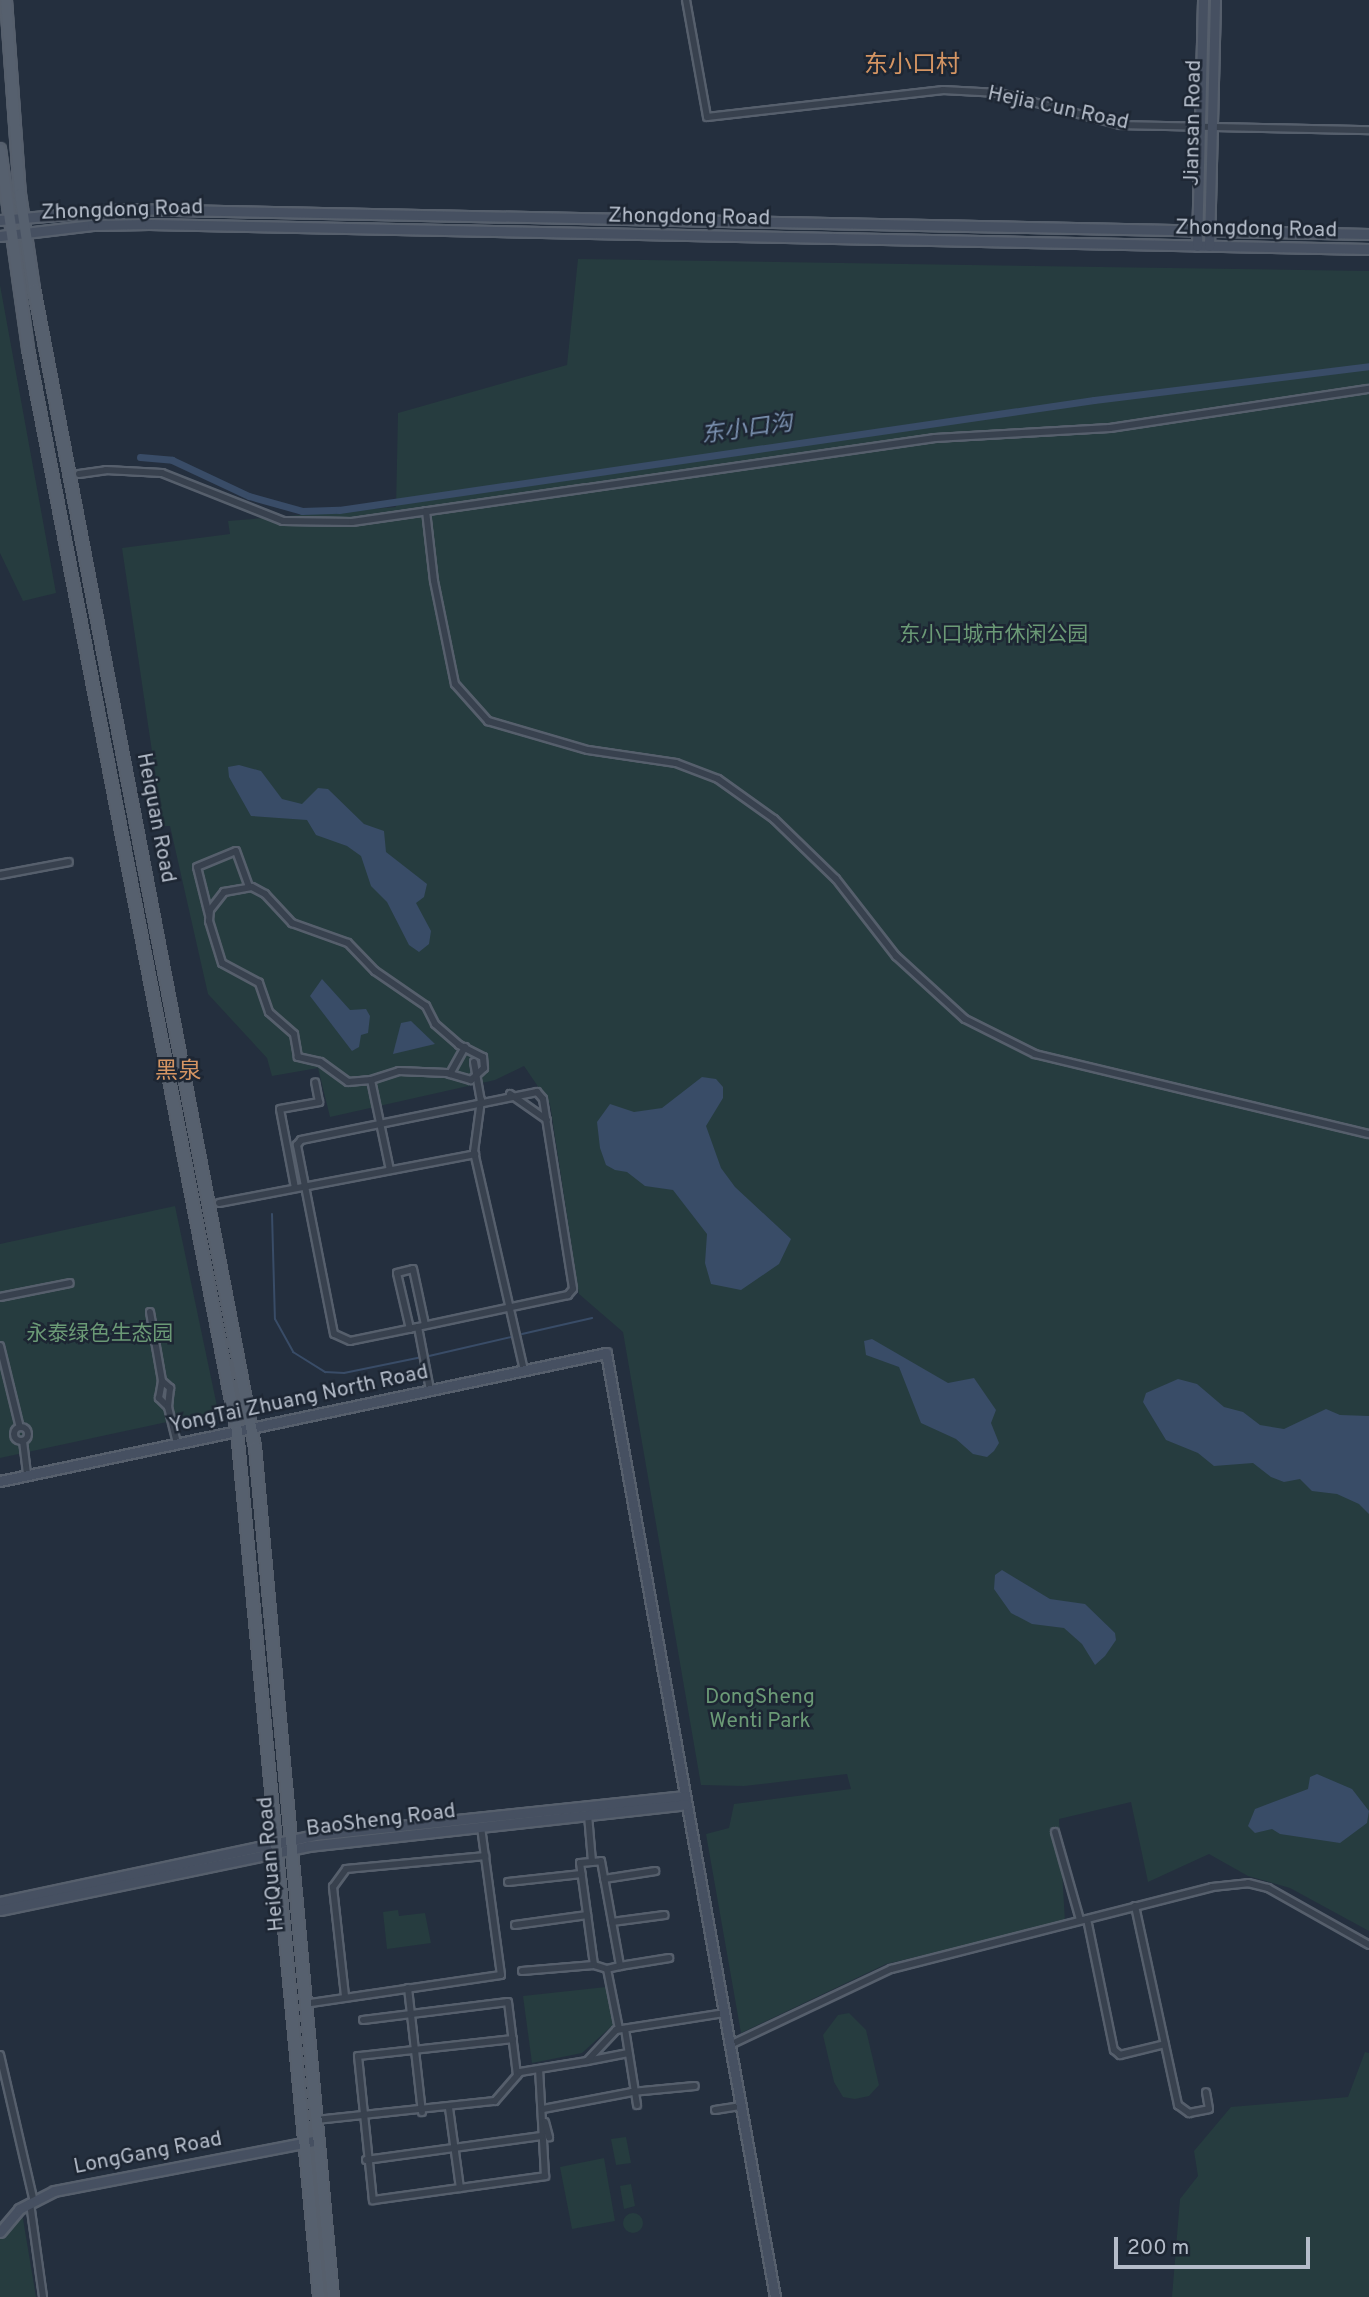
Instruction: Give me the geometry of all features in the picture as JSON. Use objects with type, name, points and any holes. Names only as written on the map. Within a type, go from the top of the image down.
[{"type":"main road","name":"Heiquan Road","points":[[6,0],[23,216],[68,469],[252,1427]]},
{"type":"main road","name":"Heiquan Road","points":[[0,149],[5,235],[237,1431]]},
{"type":"main road","name":"HeiQuan Road","points":[[252,1427],[333,2297]]},
{"type":"main road","name":"HeiQuan Road","points":[[237,1431],[273,1848],[319,2297]]},
{"type":"street","name":"Hejia Cun Road","points":[[686,0],[707,117],[943,90],[999,93],[1120,125],[1369,130]]},
{"type":"street","name":"Jiansan Road","points":[[1197,246],[1203,0]]},
{"type":"street","name":"Jiansan Road","points":[[1209,246],[1214,0]]},
{"type":"street","name":"Zhongdong Road","points":[[4,219],[125,209],[1369,234]]},
{"type":"street","name":"Zhongdong Road","points":[[5,235],[149,224],[1369,249]]},
{"type":"street","points":[[79,474],[106,470],[162,473],[244,509],[312,524],[426,511],[935,439],[1110,428],[1369,389]]},
{"type":"street","points":[[426,511],[433,581],[455,684],[488,721],[588,750],[676,763],[718,779],[774,819],[836,879],[896,956],[965,1019],[1035,1054],[1369,1134]]},
{"type":"street","points":[[210,917],[224,892],[249,887],[265,894],[292,923],[348,943],[374,971],[426,1006],[435,1024],[485,1061],[477,1077],[465,1080],[450,1074],[400,1071],[371,1080],[348,1082],[320,1062],[298,1057],[294,1034],[269,1012],[259,983],[222,963],[212,939],[210,917],[197,867],[236,851],[249,887]]},
{"type":"street","points":[[0,875],[69,862]]},
{"type":"street","points":[[450,1074],[465,1047]]},
{"type":"street","points":[[474,1062],[481,1100],[475,1154],[524,1370]]},
{"type":"street","points":[[371,1080],[390,1170]]},
{"type":"street","points":[[295,1188],[280,1109],[319,1102],[315,1082]]},
{"type":"street","points":[[529,1090],[541,1094],[575,1283],[568,1295],[350,1341],[337,1338],[297,1145],[301,1140],[510,1094],[529,1090]]},
{"type":"street","points":[[510,1094],[547,1119]]},
{"type":"street","points":[[219,1203],[475,1154]]},
{"type":"street","points":[[410,1329],[397,1273],[413,1269],[430,1390]]},
{"type":"street","points":[[0,1297],[70,1283]]},
{"type":"street","points":[[150,1312],[162,1381],[170,1388],[168,1407],[177,1443]]},
{"type":"street","points":[[0,1346],[19,1424],[27,1435],[23,1441],[27,1475]]},
{"type":"street","name":"YongTai Zhuang North Road","points":[[0,1481],[606,1353],[686,1800]]},
{"type":"street","points":[[686,1800],[775,2297]]},
{"type":"street","name":"BaoSheng Road","points":[[292,1844],[481,1827],[686,1800]]},
{"type":"street","name":"BaoSheng Road","points":[[0,1902],[292,1844],[686,1800]]},
{"type":"street","points":[[588,1815],[592,1862]]},
{"type":"street","points":[[304,2004],[501,1975],[481,1827]]},
{"type":"street","points":[[1055,1832],[1084,1919],[1114,2050],[1120,2056],[1165,2044]]},
{"type":"street","name":"BaoSheng Road","points":[[0,1910],[273,1848]]},
{"type":"street","points":[[345,1996],[333,1887],[346,1869],[485,1856]]},
{"type":"street","points":[[594,1965],[580,1863],[601,1861],[620,1966]]},
{"type":"street","points":[[604,1879],[655,1871]]},
{"type":"street","points":[[509,1882],[582,1874]]},
{"type":"street","points":[[730,2045],[891,1969],[1135,1906],[1248,1883],[1268,1888],[1369,1945]]},
{"type":"street","points":[[1135,1906],[1178,2105],[1189,2113],[1209,2109],[1206,2092]]},
{"type":"street","points":[[612,1922],[665,1914]]},
{"type":"street","points":[[514,1925],[587,1915]]},
{"type":"street","points":[[522,1971],[594,1965],[607,1969],[669,1958]]},
{"type":"street","points":[[607,1969],[628,2053],[632,2092],[637,2105]]},
{"type":"street","points":[[408,1988],[422,2112]]},
{"type":"street","points":[[363,2020],[508,2002],[517,2075]]},
{"type":"street","points":[[587,2061],[622,2029],[724,2013]]},
{"type":"street","points":[[513,2039],[358,2056],[366,2160],[373,2200],[545,2176],[541,2136],[545,2120]]},
{"type":"street","points":[[315,2120],[422,2112],[495,2101],[517,2075],[628,2053]]},
{"type":"street","points":[[0,2055],[31,2200],[43,2297]]},
{"type":"street","points":[[539,2070],[549,2137]]},
{"type":"street","points":[[544,2109],[632,2092],[695,2086]]},
{"type":"street","points":[[715,2110],[740,2106]]},
{"type":"street","points":[[449,2108],[460,2188]]},
{"type":"street","points":[[366,2160],[541,2136]]},
{"type":"street","name":"LongGang Road","points":[[31,2200],[111,2177],[318,2140]]},
{"type":"street","points":[[0,2232],[31,2200]]},
{"type":"green space","points":[[578,259],[1369,271],[1369,1931],[1290,1888],[1248,1876],[1209,1854],[1148,1882],[1131,1802],[1059,1819],[1065,1922],[886,1964],[741,2033],[706,1834],[729,1828],[734,1804],[851,1789],[847,1774],[744,1786],[701,1785],[623,1332],[579,1294],[550,1104],[524,1066],[495,1080],[330,1117],[318,1068],[272,1076],[267,1058],[208,994],[170,826],[163,826],[122,548],[230,534],[228,521],[396,507],[398,413],[567,365]]},
{"type":"green space","points":[[0,285],[56,593],[23,601],[0,553]]},
{"type":"green space","name":"永泰绿色生态园","points":[[175,1206],[218,1411],[0,1458],[0,1244]]},
{"type":"green space","points":[[398,1910],[399,1916],[425,1913],[431,1943],[387,1949],[383,1912]]},
{"type":"green space","points":[[606,1987],[614,2024],[582,2053],[532,2063],[523,1996]]},
{"type":"green space","points":[[849,2013],[866,2030],[879,2085],[869,2096],[855,2099],[843,2097],[834,2082],[823,2035],[838,2015]]},
{"type":"green space","points":[[1365,2052],[1369,2053],[1369,2297],[1172,2297],[1180,2199],[1198,2176],[1194,2151],[1231,2107],[1348,2097]]},
{"type":"green space","points":[[626,2137],[631,2163],[616,2165],[611,2139]]},
{"type":"green space","points":[[604,2158],[615,2221],[572,2229],[560,2167]]},
{"type":"green space","points":[[631,2184],[635,2206],[624,2209],[620,2186]]},
{"type":"green space","points":[[22,2213],[36,2297],[0,2297],[0,2238]]},
{"type":"green space","points":[[633,2213],[640,2216],[643,2223],[640,2230],[633,2233],[626,2230],[623,2223],[626,2216]]},
{"type":"water","points":[[239,765],[261,771],[282,799],[302,804],[318,788],[328,789],[364,824],[384,831],[386,852],[427,884],[424,897],[416,903],[431,931],[429,944],[419,952],[409,945],[387,902],[371,886],[361,856],[347,846],[316,835],[307,820],[251,816],[229,777],[228,767]]},
{"type":"water","points":[[322,979],[350,1010],[366,1009],[370,1016],[368,1033],[361,1035],[359,1047],[352,1051],[310,996]]},
{"type":"water","points":[[411,1021],[435,1044],[393,1054],[401,1023]]},
{"type":"water","points":[[702,1077],[716,1079],[723,1087],[723,1098],[706,1126],[721,1168],[735,1187],[791,1239],[779,1264],[741,1290],[711,1284],[705,1263],[707,1234],[673,1190],[645,1186],[627,1172],[606,1165],[600,1148],[597,1122],[610,1104],[634,1112],[662,1108]]},
{"type":"water","points":[[872,1339],[948,1383],[974,1378],[996,1410],[991,1423],[999,1443],[994,1451],[987,1457],[973,1454],[956,1439],[921,1423],[899,1367],[866,1355],[864,1341]]},
{"type":"water","points":[[1178,1379],[1197,1384],[1224,1407],[1243,1412],[1260,1425],[1284,1429],[1326,1409],[1340,1415],[1369,1416],[1369,1514],[1359,1504],[1337,1494],[1312,1491],[1300,1479],[1284,1482],[1271,1477],[1253,1463],[1214,1466],[1198,1453],[1166,1440],[1143,1402],[1146,1393]]},
{"type":"water","points":[[1002,1570],[1050,1599],[1085,1604],[1115,1633],[1116,1640],[1105,1656],[1095,1665],[1082,1644],[1064,1628],[1032,1624],[1011,1613],[994,1589],[995,1575]]},
{"type":"water","points":[[1317,1774],[1352,1789],[1369,1811],[1367,1823],[1340,1843],[1280,1834],[1272,1829],[1255,1833],[1248,1826],[1255,1809],[1308,1789],[1310,1777]]},
{"type":"waterway","name":"东小口沟","points":[[140,457],[172,460],[249,496],[302,511],[339,510],[1094,400],[1369,366]]},
{"type":"waterway","points":[[272,1214],[275,1319],[293,1352],[325,1372],[344,1373],[418,1358]]},
{"type":"waterway","points":[[522,1334],[592,1318]]},
{"type":"waterway","points":[[429,1356],[511,1337]]},
{"type":"district","name":"东小口村","points":[[912,67]]},
{"type":"district","name":"黑泉","points":[[178,1073]]},
{"type":"park label","name":"东小口城市休闲公园","points":[[994,636]]},
{"type":"park label","name":"DongSheng Wenti Park","points":[[760,1710]]}]
